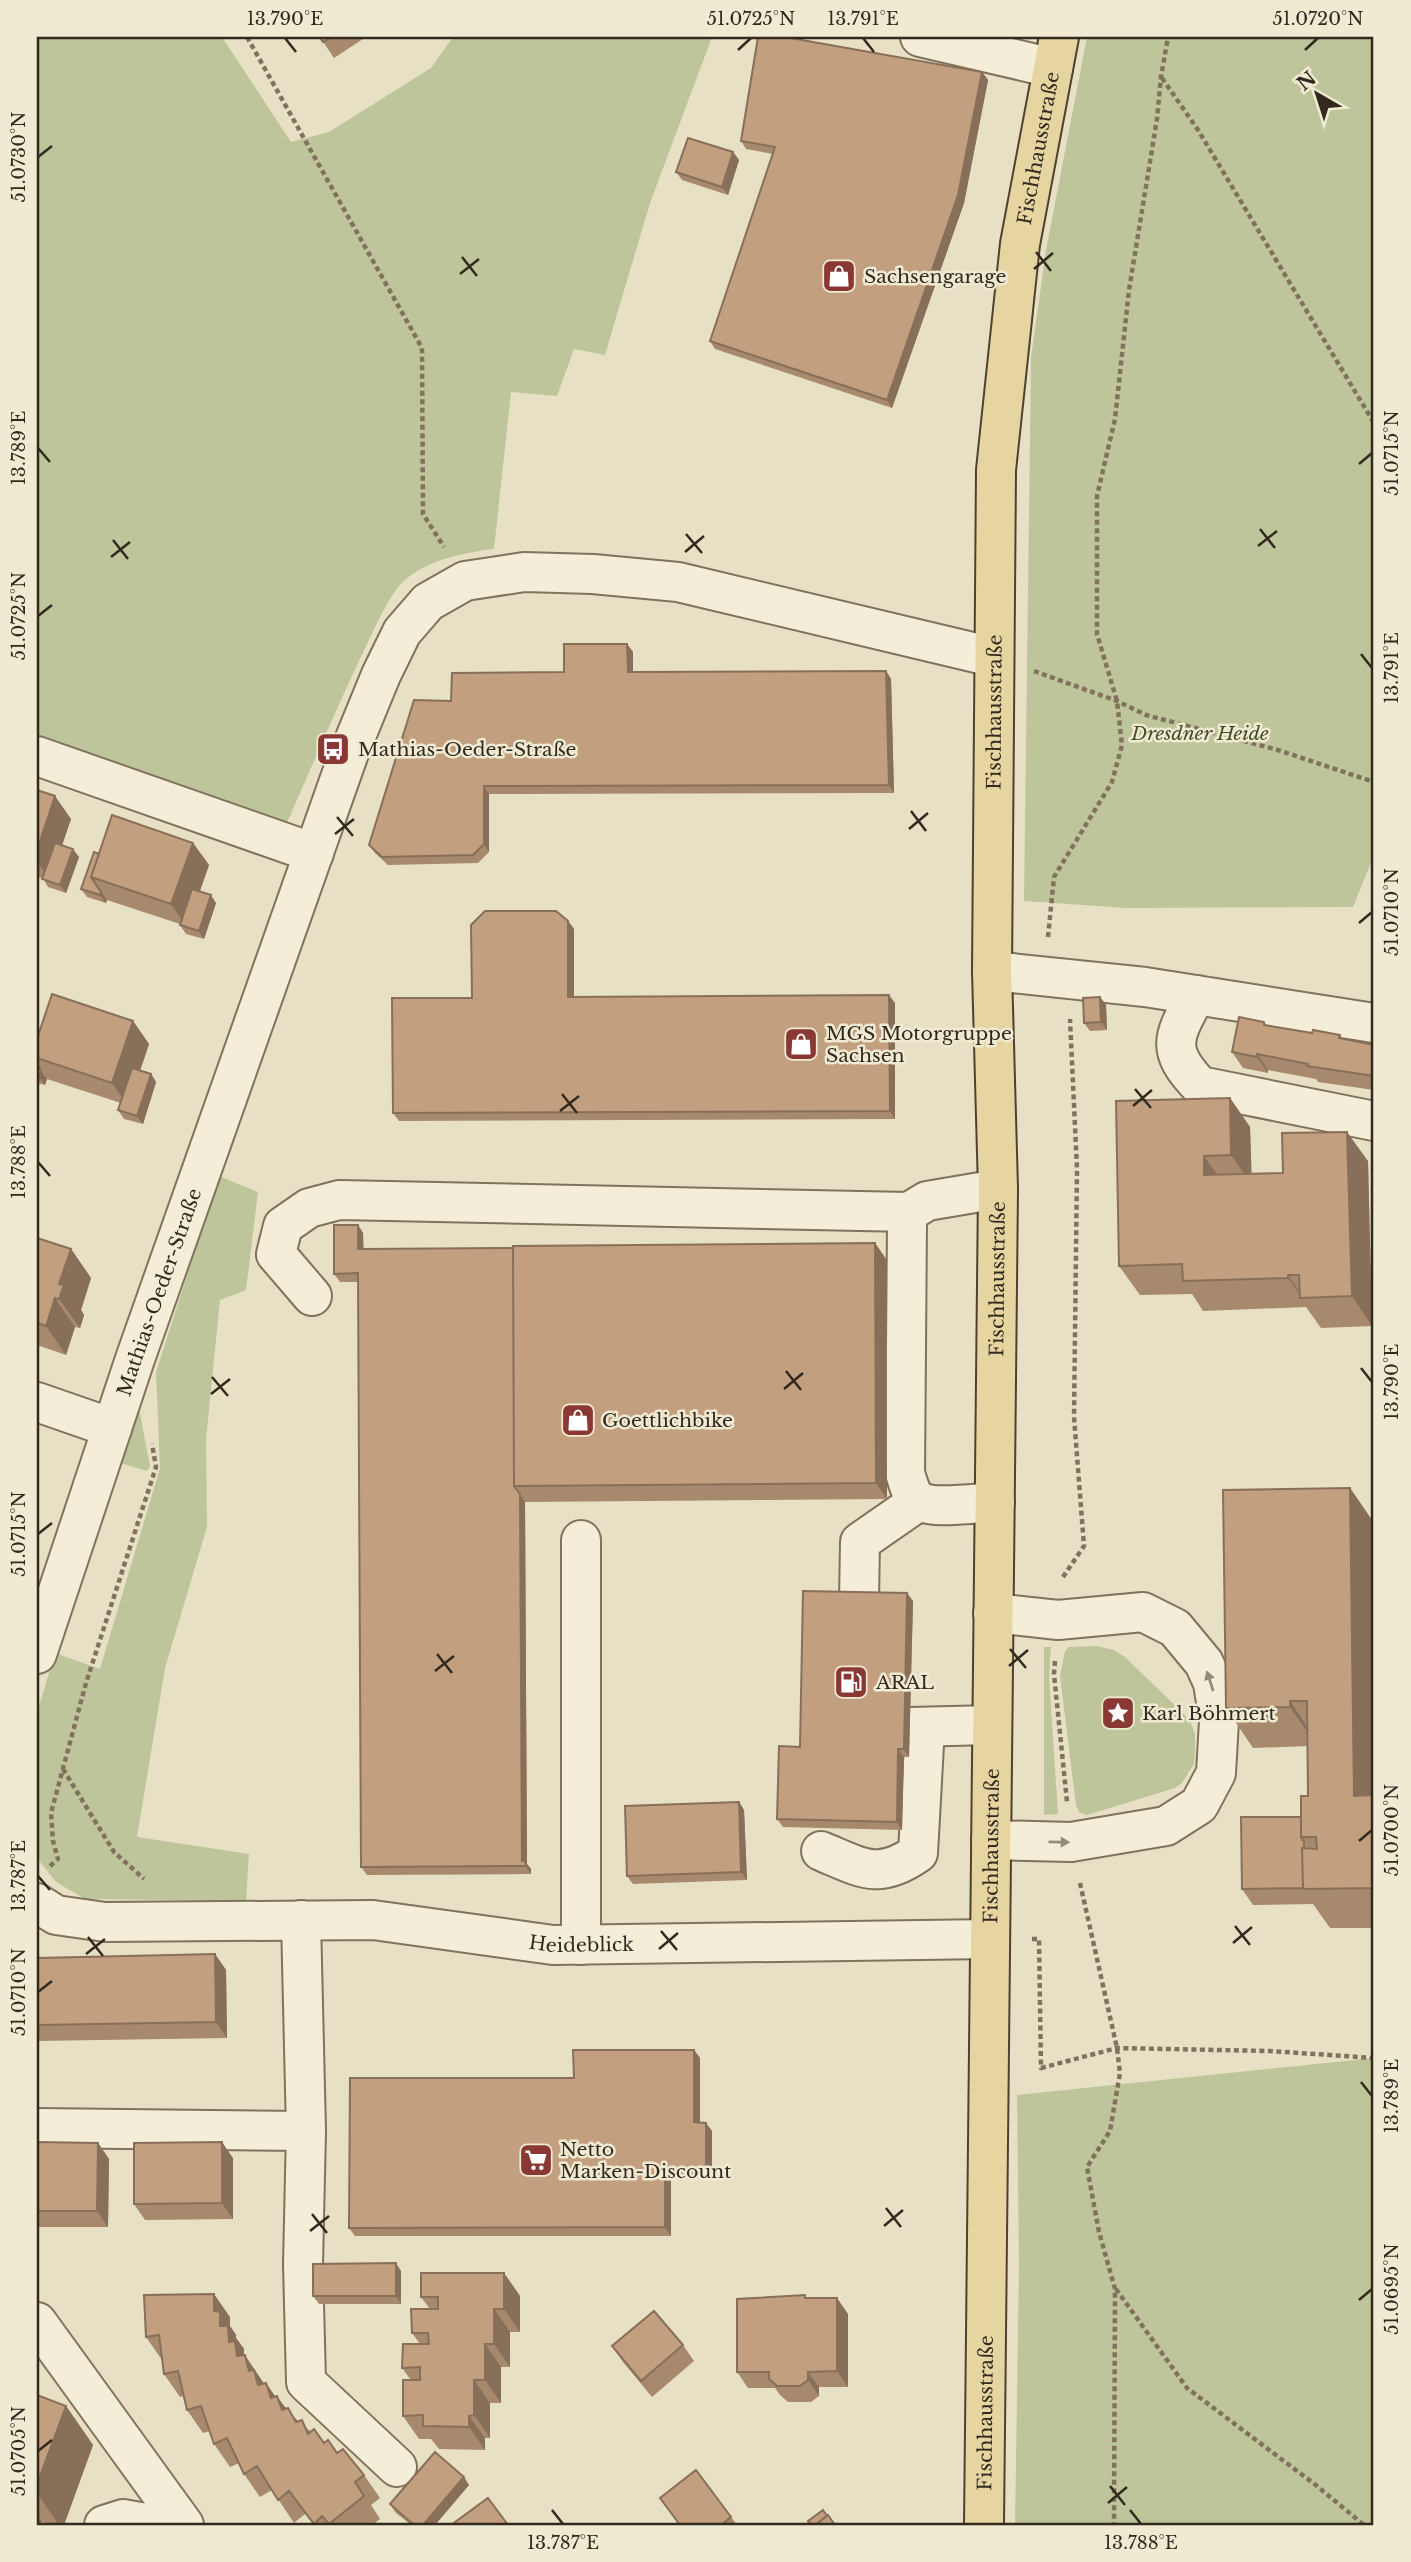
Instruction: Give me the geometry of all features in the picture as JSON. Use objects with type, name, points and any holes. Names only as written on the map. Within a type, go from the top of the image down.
[{"type":"main road","name":"Fischhausstraße","points":[[984,2525],[998,1189],[992,971],[996,470],[1020,244],[1056,52]]},
{"type":"street","points":[[920,37],[1056,52]]},
{"type":"street","name":"Mathias-Oeder-Straße","points":[[38,1647],[112,1428],[363,720],[402,632],[428,602],[465,581],[524,572],[678,582],[993,657]]},
{"type":"street","points":[[37,756],[314,853]]},
{"type":"street","points":[[992,971],[1145,987],[1374,1023]]},
{"type":"street","points":[[1196,995],[1178,1027],[1175,1050],[1182,1068],[1200,1086],[1374,1121]]},
{"type":"street","points":[[312,1296],[276,1254],[283,1226],[309,1208],[340,1200],[909,1212],[927,1201],[998,1189]]},
{"type":"street","points":[[909,1212],[905,1473],[910,1490],[919,1501],[932,1504],[995,1502]]},
{"type":"street","points":[[37,1402],[112,1428]]},
{"type":"street","points":[[859,1600],[860,1542],[919,1501]]},
{"type":"street","points":[[580,1944],[581,1540]]},
{"type":"street","points":[[991,1840],[1071,1842],[1166,1826],[1199,1805],[1216,1773],[1219,1721],[1213,1683],[1204,1663],[1175,1628],[1143,1612],[1058,1620],[993,1613]]},
{"type":"street","points":[[821,1850],[869,1871],[901,1864],[918,1853],[918,1727],[992,1725]]},
{"type":"street","name":"Heideblick","points":[[40,1888],[56,1915],[104,1922],[373,1920],[553,1945],[990,1939]]},
{"type":"street","points":[[301,1920],[306,2131],[303,2264],[306,2382],[397,2467]]},
{"type":"street","points":[[37,2128],[306,2131]]},
{"type":"street","points":[[37,2322],[184,2525]]},
{"type":"street","points":[[104,2525],[123,2519],[157,2525]]},
{"type":"path","points":[[247,37],[422,348],[422,514],[465,581]]},
{"type":"path","points":[[1114,2525],[1115,2289],[1099,2232],[1087,2168],[1110,2131],[1120,2073],[1117,2048],[1071,1842],[1054,1674],[1059,1581],[1084,1546],[1074,1417],[1077,1169],[1069,1001],[1047,944],[1054,877],[1112,782],[1122,745],[1117,701],[1097,634],[1097,496],[1115,419],[1129,290],[1168,37]]},
{"type":"path","points":[[1161,77],[1198,130],[1374,423]]},
{"type":"path","points":[[993,657],[1117,701],[1146,715],[1278,750],[1374,782]]},
{"type":"path","points":[[40,1888],[58,1859],[53,1841],[51,1813],[86,1683],[156,1467],[151,1440]]},
{"type":"path","points":[[63,1768],[114,1852],[143,1879],[153,1884]]},
{"type":"path","points":[[990,1939],[1039,1939],[1041,2068],[1117,2048],[1244,2050],[1374,2058]]},
{"type":"path","points":[[1115,2289],[1187,2388],[1364,2525]]},
{"type":"green space","points":[[37,37],[222,37],[291,142],[329,132],[431,68],[453,37],[712,37],[650,203],[605,355],[574,349],[557,396],[511,392],[494,549],[436,562],[405,580],[394,592],[356,667],[286,825],[37,740]]},
{"type":"green space","name":"Dresdner Heide","points":[[1087,37],[1374,37],[1374,855],[1353,907],[1127,908],[1024,901],[1031,358],[1046,250]]},
{"type":"green space","points":[[219,1176],[258,1192],[246,1290],[220,1300],[206,1439],[207,1527],[165,1668],[137,1837],[249,1854],[246,1901],[85,1899],[56,1882],[37,1858],[37,1713],[55,1653],[100,1669],[160,1468],[156,1372]]},
{"type":"green space","points":[[136,1404],[150,1466],[147,1471],[117,1462]]},
{"type":"green space","points":[[1096,1646],[1114,1650],[1125,1657],[1183,1713],[1195,1734],[1195,1752],[1194,1764],[1182,1783],[1175,1788],[1087,1815],[1079,1812],[1076,1805],[1060,1676],[1065,1651],[1069,1647]]},
{"type":"green space","points":[[1044,1647],[1051,1647],[1049,1676],[1058,1814],[1044,1815]]},
{"type":"green space","points":[[1374,2058],[1374,2525],[1015,2525],[1019,2267],[1017,2095]]},
{"type":"building","name":"Sachsengarage","points":[[758,37],[785,37],[982,72],[958,195],[887,400],[710,341],[775,147],[741,141]]},
{"type":"building","points":[[688,138],[733,152],[722,187],[676,172]]},
{"type":"building","points":[[564,644],[627,644],[628,672],[886,671],[889,785],[484,786],[484,844],[473,855],[382,857],[369,845],[414,700],[451,701],[452,673],[564,672]]},
{"type":"building","points":[[37,790],[55,796],[37,850]]},
{"type":"building","points":[[112,815],[193,843],[171,904],[91,877]]},
{"type":"building","points":[[55,843],[73,849],[60,885],[42,879]]},
{"type":"building","points":[[94,852],[99,854],[91,877],[101,892],[100,895],[81,889]]},
{"type":"building","points":[[192,889],[211,895],[199,931],[180,925]]},
{"type":"building","points":[[485,911],[556,911],[568,921],[568,997],[889,995],[890,1111],[393,1113],[392,998],[472,998],[471,925]]},
{"type":"building","points":[[52,994],[133,1021],[112,1083],[37,1058],[37,1039]]},
{"type":"building","points":[[1100,997],[1101,1022],[1084,1023],[1083,998]]},
{"type":"building","points":[[1239,1017],[1264,1022],[1264,1025],[1340,1035],[1339,1038],[1374,1045],[1374,1076],[1307,1066],[1308,1064],[1257,1054],[1257,1057],[1232,1052]]},
{"type":"building","points":[[37,1064],[41,1071],[39,1077],[37,1076]]},
{"type":"building","points":[[132,1068],[151,1074],[137,1116],[118,1110]]},
{"type":"building","points":[[1230,1098],[1231,1155],[1204,1156],[1204,1175],[1283,1173],[1282,1133],[1347,1132],[1352,1296],[1300,1298],[1299,1275],[1288,1275],[1288,1278],[1183,1281],[1182,1264],[1119,1266],[1116,1101]]},
{"type":"building","points":[[334,1225],[358,1225],[358,1249],[513,1248],[514,1486],[520,1494],[522,1861],[525,1861],[526,1866],[361,1867],[358,1273],[334,1274]]},
{"type":"building","points":[[37,1238],[71,1249],[59,1284],[64,1285],[59,1299],[55,1298],[46,1326],[37,1323]]},
{"type":"building","points":[[875,1243],[876,1483],[514,1486],[513,1246]]},
{"type":"building","points":[[1350,1488],[1354,1796],[1374,1795],[1374,1888],[1303,1889],[1302,1848],[1317,1849],[1316,1837],[1301,1837],[1301,1796],[1308,1796],[1307,1701],[1290,1701],[1290,1707],[1226,1708],[1223,1490]]},
{"type":"building","points":[[803,1591],[907,1593],[904,1749],[898,1749],[897,1822],[777,1819],[779,1746],[800,1747]]},
{"type":"building","points":[[739,1802],[741,1872],[627,1876],[625,1806]]},
{"type":"building","points":[[1241,1817],[1301,1817],[1301,1837],[1304,1842],[1303,1888],[1242,1889]]},
{"type":"building","points":[[215,1954],[216,2022],[37,2025],[37,1958]]},
{"type":"building","points":[[573,2050],[694,2050],[694,2122],[706,2123],[706,2169],[665,2169],[665,2227],[349,2228],[350,2078],[574,2078]]},
{"type":"building","points":[[37,2142],[98,2143],[97,2211],[37,2211]]},
{"type":"building","points":[[222,2142],[222,2203],[134,2204],[134,2143]]},
{"type":"building","points":[[396,2263],[396,2296],[313,2296],[313,2264]]},
{"type":"building","points":[[421,2273],[504,2273],[504,2309],[494,2309],[494,2344],[485,2344],[485,2380],[474,2380],[474,2415],[469,2416],[469,2427],[423,2426],[423,2415],[403,2416],[403,2380],[420,2380],[420,2367],[402,2368],[403,2344],[429,2344],[428,2333],[412,2333],[411,2309],[438,2309],[438,2297],[421,2297]]},
{"type":"building","points":[[214,2294],[214,2311],[220,2312],[220,2326],[228,2326],[229,2342],[235,2341],[237,2356],[245,2355],[249,2371],[254,2370],[258,2385],[266,2383],[271,2398],[277,2396],[282,2410],[288,2408],[296,2422],[302,2420],[308,2434],[314,2429],[324,2443],[328,2440],[337,2453],[343,2449],[364,2475],[355,2482],[364,2496],[329,2524],[322,2516],[314,2524],[289,2491],[278,2500],[257,2466],[244,2474],[227,2438],[214,2444],[201,2406],[187,2410],[178,2371],[164,2374],[159,2335],[146,2337],[144,2295]]},
{"type":"building","points":[[805,2295],[805,2298],[837,2298],[837,2371],[808,2372],[808,2380],[800,2386],[777,2386],[769,2379],[769,2372],[737,2372],[737,2299]]},
{"type":"building","points":[[654,2311],[683,2345],[641,2381],[612,2346]]},
{"type":"building","points":[[37,2395],[66,2406],[37,2484]]},
{"type":"building","points":[[435,2452],[464,2477],[423,2525],[414,2525],[390,2504]]},
{"type":"building","points":[[696,2470],[731,2517],[721,2525],[680,2525],[660,2498]]},
{"type":"building","points":[[488,2498],[508,2525],[451,2525]]},
{"type":"building","points":[[823,2510],[827,2516],[815,2525],[808,2521]]},
{"type":"building","points":[[828,2515],[835,2525],[815,2525]]},
{"type":"place","name":"Sachsengarage","points":[[839,276]]},
{"type":"place","name":"Mathias-Oeder-Straße","points":[[333,749]]},
{"type":"place","name":"MGS Motorgruppe Sachsen","points":[[801,1044]]},
{"type":"place","name":"Goettlichbike","points":[[578,1420]]},
{"type":"place","name":"ARAL","points":[[851,1682]]},
{"type":"place","name":"Karl Böhmert","points":[[1118,1713]]},
{"type":"place","name":"Netto Marken-Discount","points":[[536,2160]]}]
